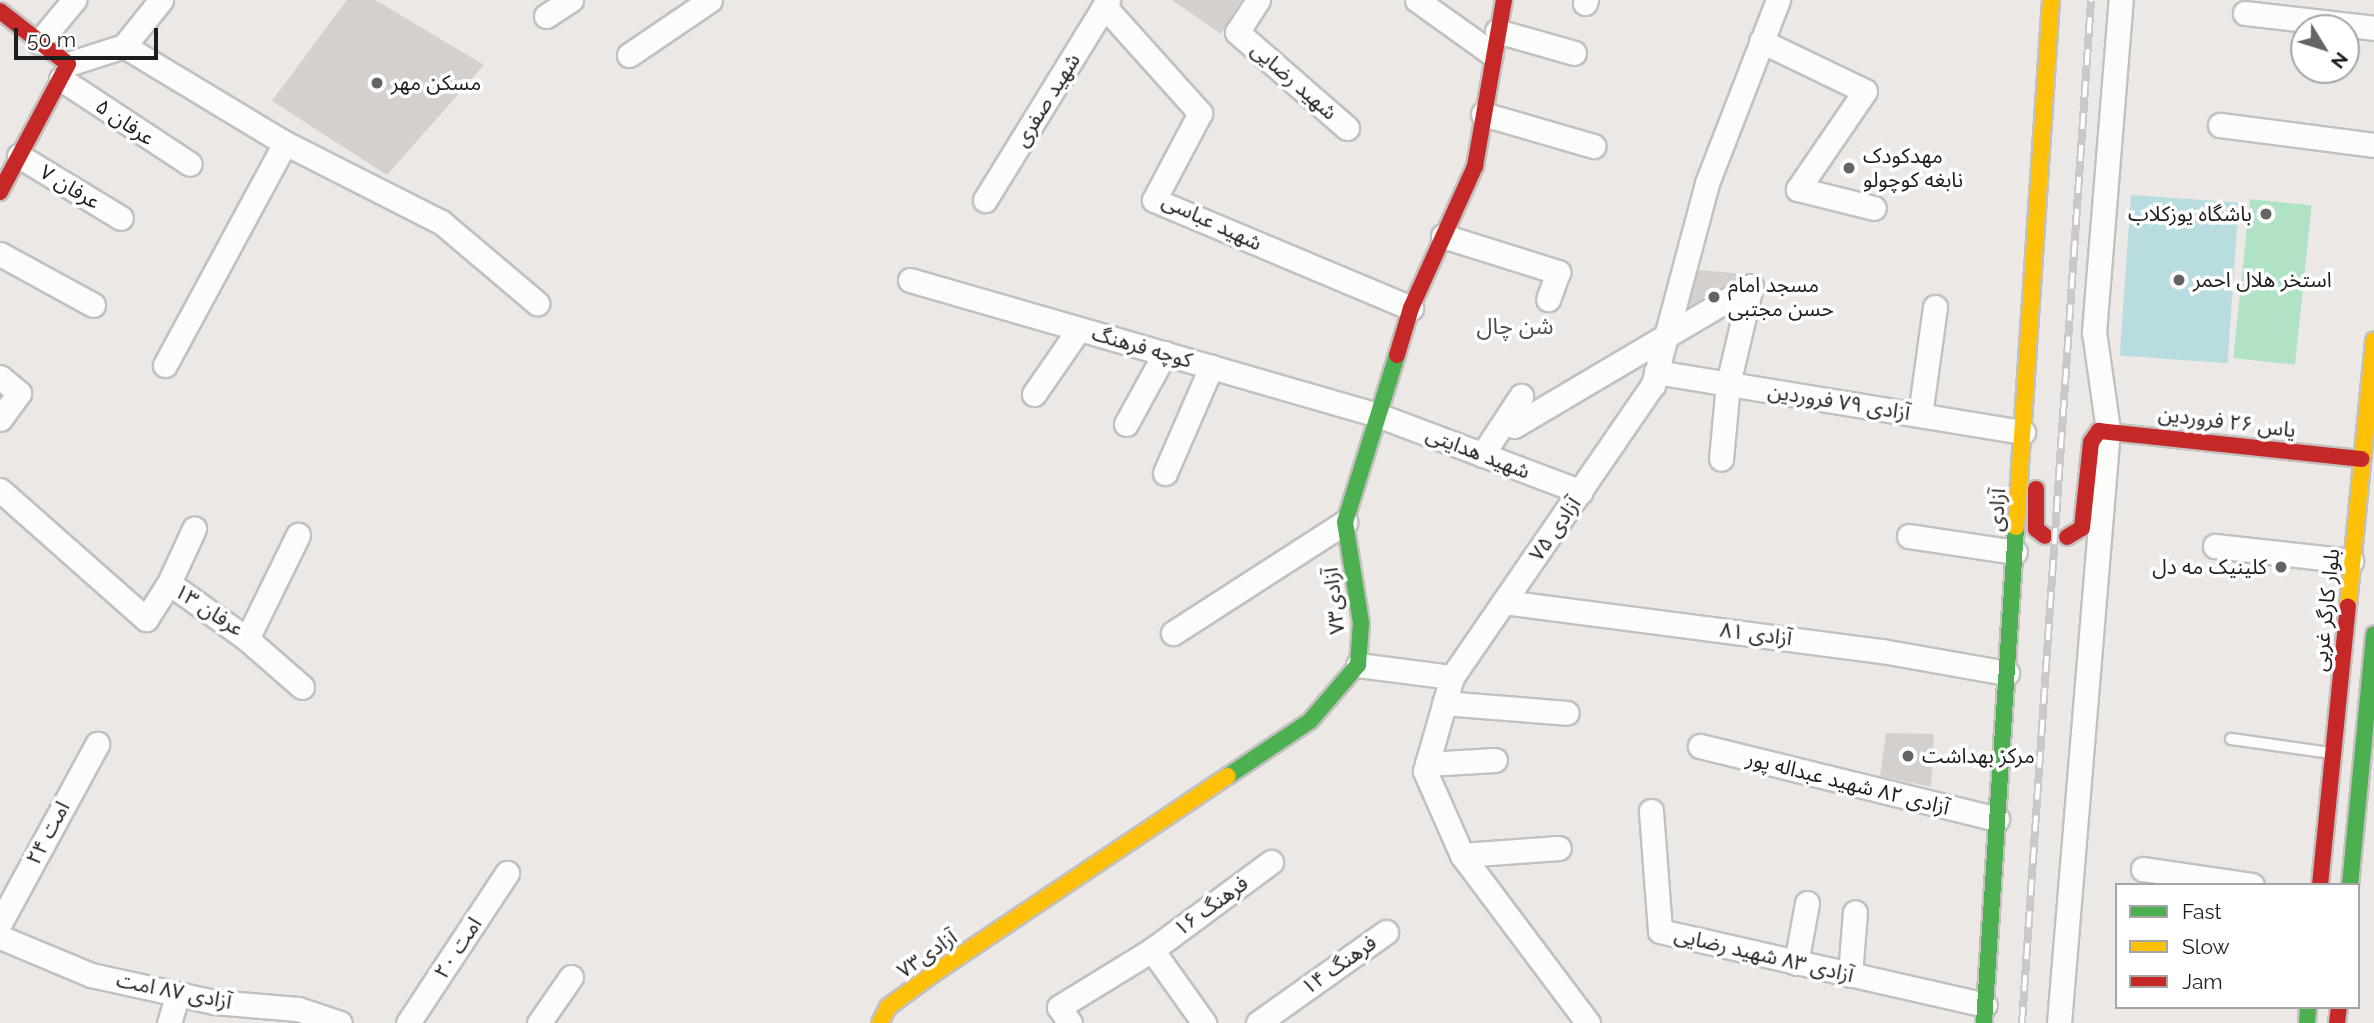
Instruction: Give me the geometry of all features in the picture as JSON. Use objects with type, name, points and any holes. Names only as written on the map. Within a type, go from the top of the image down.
[{"type":"street","points":[[39,42],[74,0]]},
{"type":"street","points":[[0,192],[65,71],[124,46],[162,0]]},
{"type":"street","points":[[546,16],[572,0]]},
{"type":"street","points":[[629,55],[710,0]]},
{"type":"street","name":"شهید رضایی","points":[[1258,0],[1237,32],[1347,128]]},
{"type":"street","points":[[1417,0],[1491,53]]},
{"type":"street","name":"آزادی۷۳","points":[[880,1023],[888,1007],[933,974],[1310,721],[1358,665],[1362,623],[1345,522],[1375,414],[1411,308],[1475,166],[1491,53],[1504,0]]},
{"type":"street","name":"آزادی ۷۵","points":[[1427,764],[1452,677],[1581,492],[1656,372],[1707,183],[1778,0]]},
{"type":"street","name":"آزادی","points":[[1984,1014],[2015,552],[2034,443],[2051,0]]},
{"type":"street","points":[[2059,1023],[2100,436],[2094,332],[2121,0]]},
{"type":"street","name":"شهید صفری","points":[[985,200],[1106,3]]},
{"type":"street","name":"شهید عباسی","points":[[1106,3],[1200,113],[1154,200],[1411,308]]},
{"type":"street","points":[[0,11],[39,42],[65,71]]},
{"type":"street","points":[[2245,13],[2374,28]]},
{"type":"street","points":[[1497,31],[1574,53]]},
{"type":"street","points":[[1761,41],[1865,91],[1798,190],[1874,208]]},
{"type":"street","points":[[124,46],[285,143],[441,222],[537,303]]},
{"type":"street","name":"عرفان ۵","points":[[65,71],[190,164]]},
{"type":"street","points":[[1483,114],[1593,146]]},
{"type":"street","points":[[2220,125],[2374,145]]},
{"type":"street","points":[[165,365],[285,143]]},
{"type":"street","name":"عرفان ۷","points":[[19,156],[121,218]]},
{"type":"street","points":[[1443,236],[1558,272],[1548,299]]},
{"type":"street","points":[[0,254],[93,305]]},
{"type":"street","name":"کوچه فرهنگ","points":[[910,280],[1375,414]]},
{"type":"street","points":[[1514,426],[1751,286],[1728,384],[1721,459]]},
{"type":"street","points":[[1920,415],[1935,307]]},
{"type":"street","points":[[1034,394],[1079,329]]},
{"type":"street","name":"بلوار کارگر غربی","points":[[2320,883],[2374,340]]},
{"type":"street","points":[[1126,424],[1165,353]]},
{"type":"street","points":[[1165,473],[1211,367]]},
{"type":"street","name":"آزادی ۷۹ فروردین","points":[[1656,372],[1920,415],[2034,443]]},
{"type":"street","points":[[0,377],[19,393],[0,419]]},
{"type":"street","points":[[1482,454],[1521,397]]},
{"type":"street","name":"شهید هدایتی","points":[[1375,414],[1581,492]]},
{"type":"street","points":[[2067,537],[2082,528],[2100,436]]},
{"type":"street","name":"یاس ۲۶ فروردین","points":[[2100,436],[2362,459]]},
{"type":"street","points":[[2034,443],[2036,529],[2045,536]]},
{"type":"street","name":"عرفان ۱۳","points":[[3,499],[146,619],[169,583],[247,639],[298,535]]},
{"type":"street","points":[[1173,633],[1345,522]]},
{"type":"street","points":[[169,583],[194,529]]},
{"type":"street","points":[[1909,536],[2015,552]]},
{"type":"street","points":[[2215,546],[2351,561]]},
{"type":"street","name":"آزادی ۸۱","points":[[1504,602],[1882,651],[2007,673]]},
{"type":"street","points":[[2350,883],[2367,771],[2374,634]]},
{"type":"street","points":[[247,639],[302,687]]},
{"type":"street","points":[[1358,665],[1452,677]]},
{"type":"street","points":[[1444,703],[1567,713]]},
{"type":"street","name":"امت ۲۴","points":[[0,923],[97,744]]},
{"type":"street","name":"آزادی ۸۲ شهید عبداله پور","points":[[1700,746],[1997,819]]},
{"type":"street","points":[[1495,760],[1427,764],[1438,806],[1462,855],[1588,1023]]},
{"type":"street","name":"آزادی ۸۳ شهید رضایی","points":[[1651,811],[1660,931],[1850,975],[1984,1014]]},
{"type":"street","points":[[1462,855],[1559,848]]},
{"type":"street","name":"فرهنگ ۱۶","points":[[1070,1023],[1059,1007],[1152,950],[1271,862]]},
{"type":"street","points":[[2143,869],[2238,883]]},
{"type":"street","name":"امت ۲۰","points":[[408,1023],[507,873]]},
{"type":"street","points":[[1796,963],[1807,903]]},
{"type":"street","points":[[1850,975],[1855,912]]},
{"type":"street","name":"فرهنگ ۱۴","points":[[1258,1023],[1386,932]]},
{"type":"street","name":"آزادی ۸۷ امت","points":[[0,937],[90,975],[178,994],[224,1013],[298,1009],[340,1023]]},
{"type":"street","points":[[1152,950],[1204,1023]]},
{"type":"street","points":[[538,1023],[571,977]]},
{"type":"street","points":[[169,1023],[178,994]]},
{"type":"lane","points":[[2231,739],[2333,754]]},
{"type":"green space","points":[[2250,199],[2312,205],[2295,365],[2233,358]]},
{"type":"water","name":"استخر هلال احمر","points":[[2131,195],[2239,203],[2228,363],[2120,356]]},
{"type":"building","name":"مسکن مهر","points":[[347,0],[375,0],[484,65],[387,175],[272,101]]},
{"type":"building","points":[[1172,0],[1241,0],[1221,34]]},
{"type":"building","points":[[1698,270],[1744,274],[1688,307]]},
{"type":"building","name":"مرکز بهداشت","points":[[1886,733],[1934,734],[1931,787],[1880,776]]},
{"type":"railway","points":[[2022,1023],[2091,0]]},
{"type":"traffic: fast","points":[[1228,776],[1310,721],[1358,665],[1361,623],[1345,522],[1397,355]]},
{"type":"traffic: fast","points":[[1984,1023],[2016,527]]},
{"type":"traffic: fast","points":[[2350,883],[2374,634]]},
{"type":"traffic: fast","points":[[2307,1023],[2308,1009]]},
{"type":"traffic: slow","points":[[2016,527],[2051,0]]},
{"type":"traffic: slow","points":[[2348,606],[2374,340]]},
{"type":"traffic: slow","points":[[880,1023],[888,1007],[933,974],[1228,776]]},
{"type":"traffic: jam","points":[[1397,355],[1411,308],[1475,166],[1504,0]]},
{"type":"traffic: jam","points":[[0,11],[68,64],[0,192]]},
{"type":"traffic: jam","points":[[2067,537],[2082,528],[2091,442],[2099,431],[2362,459]]},
{"type":"traffic: jam","points":[[2036,489],[2036,529],[2045,536]]},
{"type":"traffic: jam","points":[[2320,883],[2348,606]]},
{"type":"traffic: jam","points":[[2337,1023],[2339,1009]]},
{"type":"place","name":"مسکن مهر","points":[[377,83]]},
{"type":"place","name":"مهدکودک نابغه کوچولو","points":[[1849,168]]},
{"type":"place","name":"باشگاه یوزکلاب","points":[[2266,214]]},
{"type":"place","name":"استخر هلال احمر","points":[[2179,280]]},
{"type":"place","name":"مسجد امام حسن مجتبی","points":[[1714,297]]},
{"type":"place","name":"کلینیک مه دل","points":[[2281,567]]},
{"type":"place","name":"مرکز بهداشت","points":[[1908,756]]},
{"type":"district","name":"شن چال","points":[[1515,326]]}]
